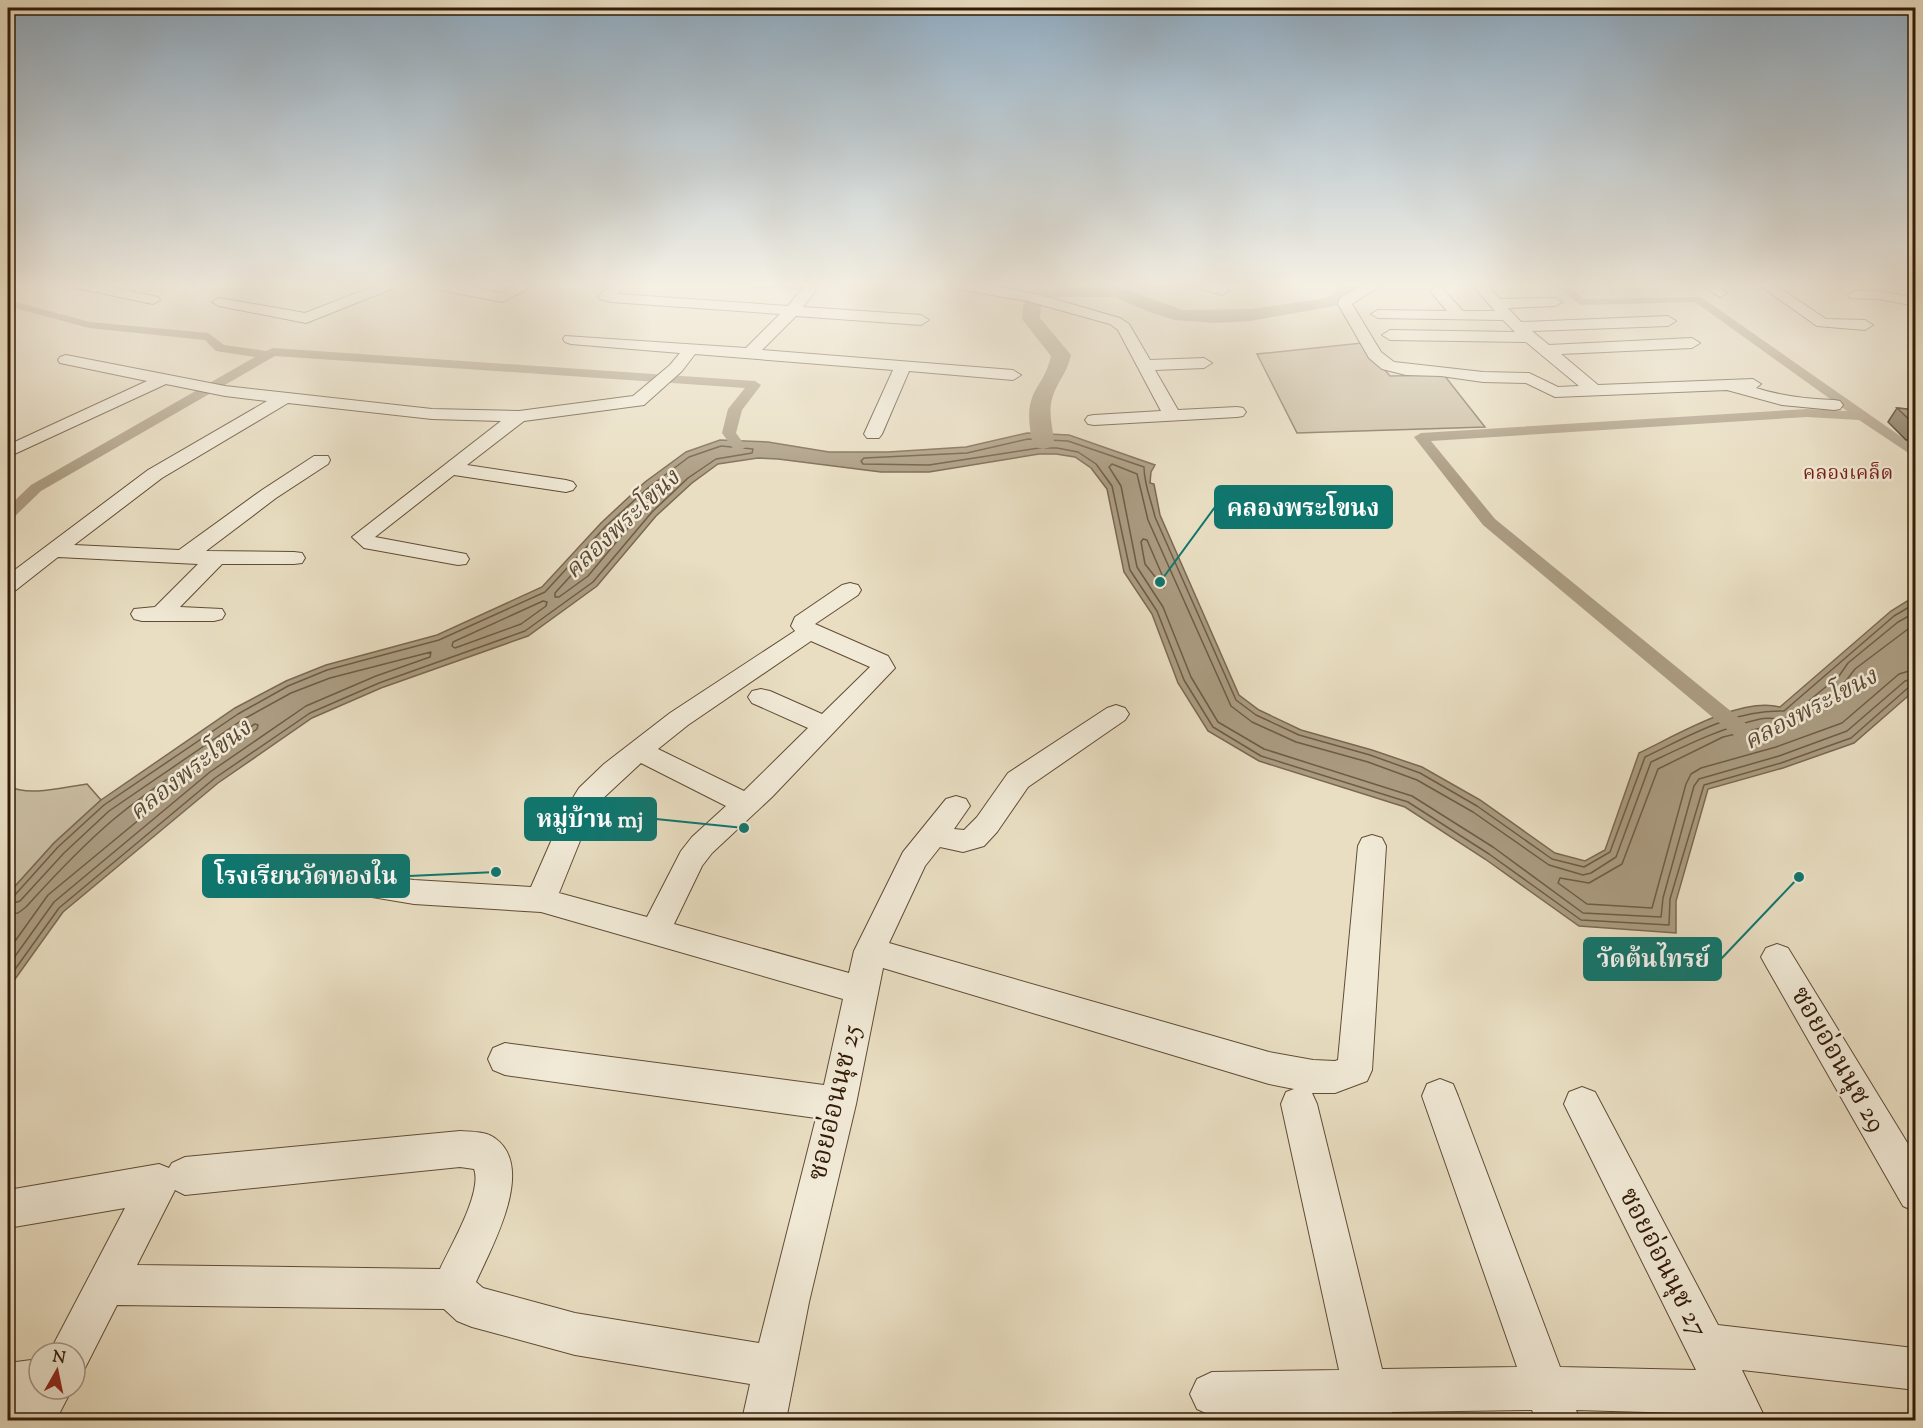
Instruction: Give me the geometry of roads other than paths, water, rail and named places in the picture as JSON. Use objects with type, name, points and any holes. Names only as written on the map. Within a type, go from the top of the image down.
[{"type":"street","points":[[66,360],[225,391],[432,414],[519,416],[632,403],[643,399],[676,368],[690,350]]},
{"type":"street","points":[[698,350],[1013,375]]},
{"type":"street","points":[[749,354],[753,350]]},
{"type":"street","points":[[1137,350],[1172,416]]},
{"type":"street","points":[[1372,350],[1381,363],[1397,369],[1441,371],[1484,377],[1529,378],[1555,392],[1754,384]]},
{"type":"street","points":[[1540,350],[1547,357],[1577,375],[1591,387]]},
{"type":"street","points":[[1547,357],[1618,350]]},
{"type":"street","points":[[1414,361],[1481,361]]},
{"type":"street","points":[[1145,365],[1204,363]]},
{"type":"street","points":[[873,434],[903,366]]},
{"type":"street","points":[[1577,375],[1659,371]]},
{"type":"street","points":[[8,452],[162,380]]},
{"type":"street","points":[[1729,385],[1749,393],[1793,403],[1834,405]]},
{"type":"street","points":[[8,585],[155,474],[284,398]]},
{"type":"street","points":[[1094,420],[1237,412]]},
{"type":"street","points":[[458,559],[371,544],[362,538],[519,416]]},
{"type":"street","points":[[184,557],[269,494],[321,460]]},
{"type":"street","points":[[452,469],[566,486]]},
{"type":"street","points":[[55,551],[216,558],[294,558]]},
{"type":"street","points":[[214,614],[151,614],[216,558]]},
{"type":"street","points":[[654,933],[691,859],[702,845],[825,726],[883,665],[802,627],[803,622],[850,590]]},
{"type":"street","points":[[541,900],[577,814],[614,771],[679,719],[809,632]]},
{"type":"street","points":[[760,697],[825,726]]},
{"type":"street","points":[[934,834],[968,841],[978,836],[1010,788],[1018,780],[1116,714]]},
{"type":"street","points":[[639,751],[746,804]]},
{"type":"street","name":"ซอยอ่อนนุช 25","points":[[764,1420],[788,1302],[838,1104],[870,951],[913,860],[956,806]]},
{"type":"street","points":[[870,951],[1269,1068],[1318,1076],[1342,1076],[1355,1070],[1372,846]]},
{"type":"street","points":[[365,886],[414,892],[541,900],[861,990]]},
{"type":"street","name":"ซอยอ่อนนุช 29","points":[[1777,957],[1916,1193]]},
{"type":"street","points":[[505,1059],[838,1104]]},
{"type":"street","points":[[1440,1096],[1553,1404]]},
{"type":"street","points":[[1299,1104],[1369,1406]]},
{"type":"street","name":"ซอยอ่อนนุช 27","points":[[1582,1104],[1736,1407]]},
{"type":"street","points":[[184,1176],[449,1150],[483,1151],[492,1162],[495,1175],[490,1200],[452,1289]]},
{"type":"street","points":[[8,1209],[159,1183],[77,1341]]},
{"type":"street","points":[[107,1285],[452,1289],[472,1306],[575,1334],[775,1367]]},
{"type":"street","points":[[1704,1345],[1914,1369]]},
{"type":"street","points":[[8,1384],[27,1382]]},
{"type":"street","points":[[1212,1394],[1369,1406],[1553,1404],[1736,1407]]},
{"type":"street","points":[[31,1420],[43,1401]]},
{"type":"water","points":[[1027,433],[1069,435],[1155,465],[1151,472],[1150,483],[1154,484],[1160,515],[1239,695],[1259,710],[1301,730],[1422,767],[1480,800],[1555,853],[1585,861],[1605,850],[1639,753],[1728,712],[1764,705],[1780,707],[1891,611],[1915,596],[1915,690],[1854,743],[1783,768],[1708,789],[1676,901],[1676,933],[1579,926],[1485,859],[1405,807],[1259,761],[1208,731],[1178,683],[1152,614],[1124,572],[1107,489],[1091,468],[1075,457],[1039,454],[929,472],[881,472],[758,458],[718,464],[692,483],[656,516],[597,586],[528,636],[381,688],[312,718],[218,783],[63,912],[8,989],[8,894],[54,843],[101,800],[235,708],[286,681],[326,665],[437,635],[542,587],[601,523],[645,482],[686,452],[720,440],[768,442],[829,452],[888,452],[966,447]]},
{"type":"waterway","points":[[231,350],[267,355]]},
{"type":"waterway","points":[[1043,442],[1041,399],[1058,367],[1061,355],[1057,350]]},
{"type":"waterway","points":[[1769,350],[1916,454]]},
{"type":"waterway","points":[[8,515],[36,488],[273,352],[755,385],[735,409],[729,433],[739,447]]},
{"type":"waterway","points":[[1742,731],[1489,522],[1421,437],[1807,413],[1862,416]]},
{"type":"place","name":"คลองพระโขนง","points":[[1160,582]]},
{"type":"place","name":"หมู่บ้าน mj","points":[[744,828]]},
{"type":"place","name":"โรงเรียนวัดทองใน","points":[[496,872]]},
{"type":"place","name":"วัดต้นไทรย์","points":[[1799,877]]},
{"type":"district","name":"คลองเคล็ด","points":[[1848,474]]}]
